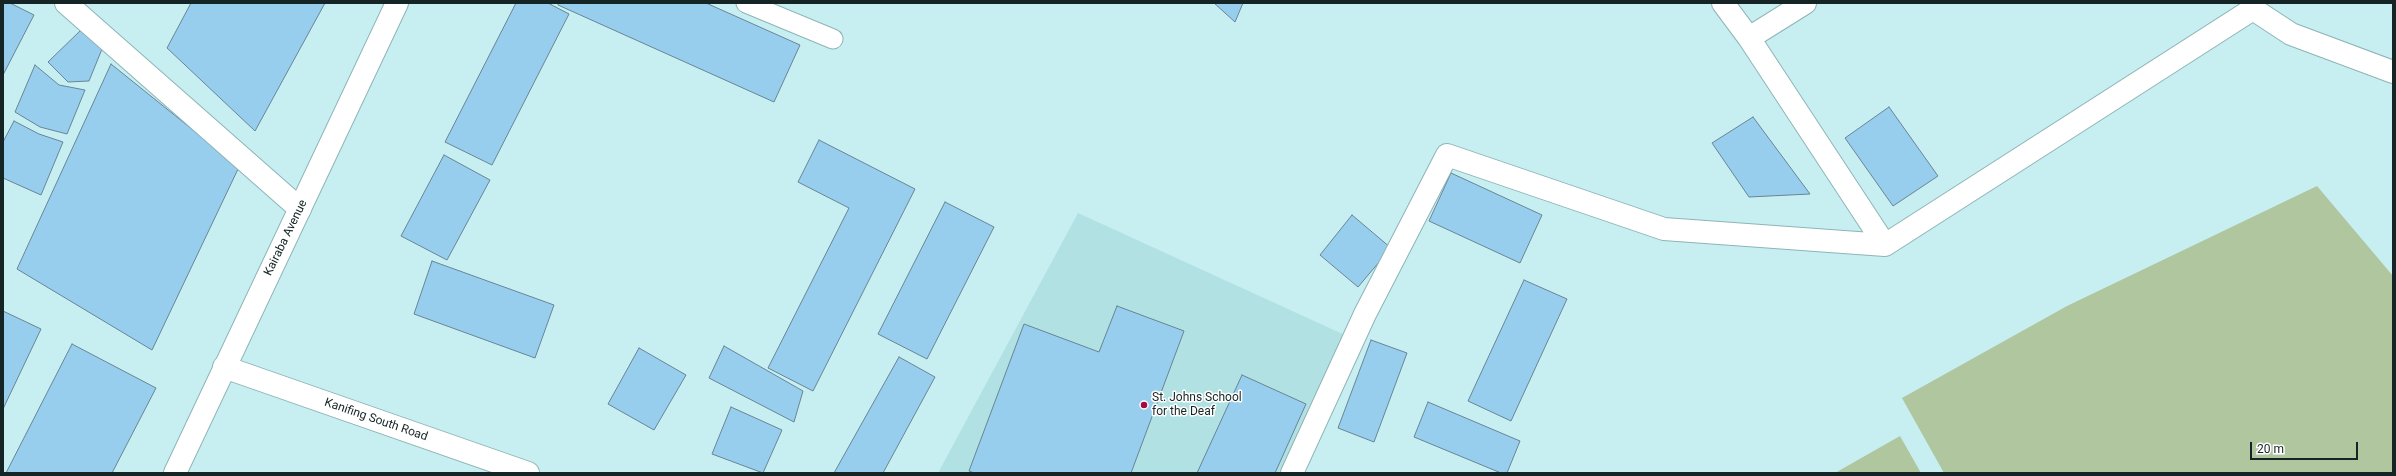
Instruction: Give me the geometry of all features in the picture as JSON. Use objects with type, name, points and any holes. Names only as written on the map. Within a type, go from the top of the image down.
[{"type":"street","points":[[66,3],[300,209]]},
{"type":"street","name":"Kairaba Avenue","points":[[175,473],[396,3]]},
{"type":"street","points":[[1723,3],[1749,38],[1885,245]]},
{"type":"street","points":[[1749,38],[1805,3]]},
{"type":"street","points":[[1292,473],[1365,314],[1447,155],[1664,229],[1885,245],[2252,6],[2291,34],[2393,72]]},
{"type":"street","name":"Kanifing South Road","points":[[224,367],[528,473]]},
{"type":"lane","points":[[746,3],[833,39]]},
{"type":"shaded area","name":"St. Johns School for the Deaf","points":[[1078,213],[1347,336],[1281,473],[938,473]]},
{"type":"green space","points":[[2317,186],[2393,276],[2393,473],[1944,473],[1902,398],[2067,306]]},
{"type":"green space","points":[[1900,436],[1921,473],[1835,473]]},
{"type":"building","points":[[3,3],[10,3],[34,15],[3,75]]},
{"type":"building","points":[[191,3],[325,3],[255,131],[167,48]]},
{"type":"building","points":[[516,3],[548,3],[569,14],[492,165],[445,142]]},
{"type":"building","points":[[558,3],[706,3],[800,45],[774,102],[558,5]]},
{"type":"building","points":[[1214,3],[1243,3],[1235,22]]},
{"type":"building","points":[[82,29],[102,49],[89,81],[68,82],[48,62]]},
{"type":"building","points":[[111,64],[239,167],[152,350],[17,269]]},
{"type":"building","points":[[35,65],[59,85],[85,90],[67,134],[40,127],[15,112]]},
{"type":"building","points":[[1889,107],[1938,176],[1893,206],[1845,138]]},
{"type":"building","points":[[1753,117],[1810,194],[1749,197],[1712,143]]},
{"type":"building","points":[[14,121],[39,134],[63,142],[41,195],[3,178],[3,142]]},
{"type":"building","points":[[819,140],[915,189],[813,391],[768,368],[849,208],[798,182]]},
{"type":"building","points":[[444,155],[490,180],[447,260],[401,236]]},
{"type":"building","points":[[1451,173],[1542,215],[1520,263],[1429,221]]},
{"type":"building","points":[[945,202],[994,227],[927,359],[878,334]]},
{"type":"building","points":[[1352,215],[1391,248],[1358,287],[1320,255]]},
{"type":"building","points":[[432,261],[554,305],[535,358],[414,314]]},
{"type":"building","points":[[1524,280],[1567,299],[1511,421],[1468,401]]},
{"type":"building","points":[[1117,306],[1184,331],[1131,473],[974,473],[969,471],[1024,324],[1099,352]]},
{"type":"building","points":[[3,311],[41,329],[3,409]]},
{"type":"building","points":[[1371,340],[1407,353],[1374,442],[1338,428]]},
{"type":"building","points":[[72,344],[156,388],[112,473],[6,473]]},
{"type":"building","points":[[724,346],[803,391],[794,422],[709,378]]},
{"type":"building","points":[[639,348],[686,375],[654,430],[608,404]]},
{"type":"building","points":[[899,357],[935,377],[883,473],[834,473]]},
{"type":"building","points":[[1242,375],[1306,404],[1275,473],[1197,473]]},
{"type":"building","points":[[1428,402],[1520,441],[1507,473],[1501,473],[1414,437]]},
{"type":"building","points":[[731,407],[782,430],[763,473],[712,454]]},
{"type":"place","name":"St. Johns School for the Deaf","points":[[1144,405]]}]
